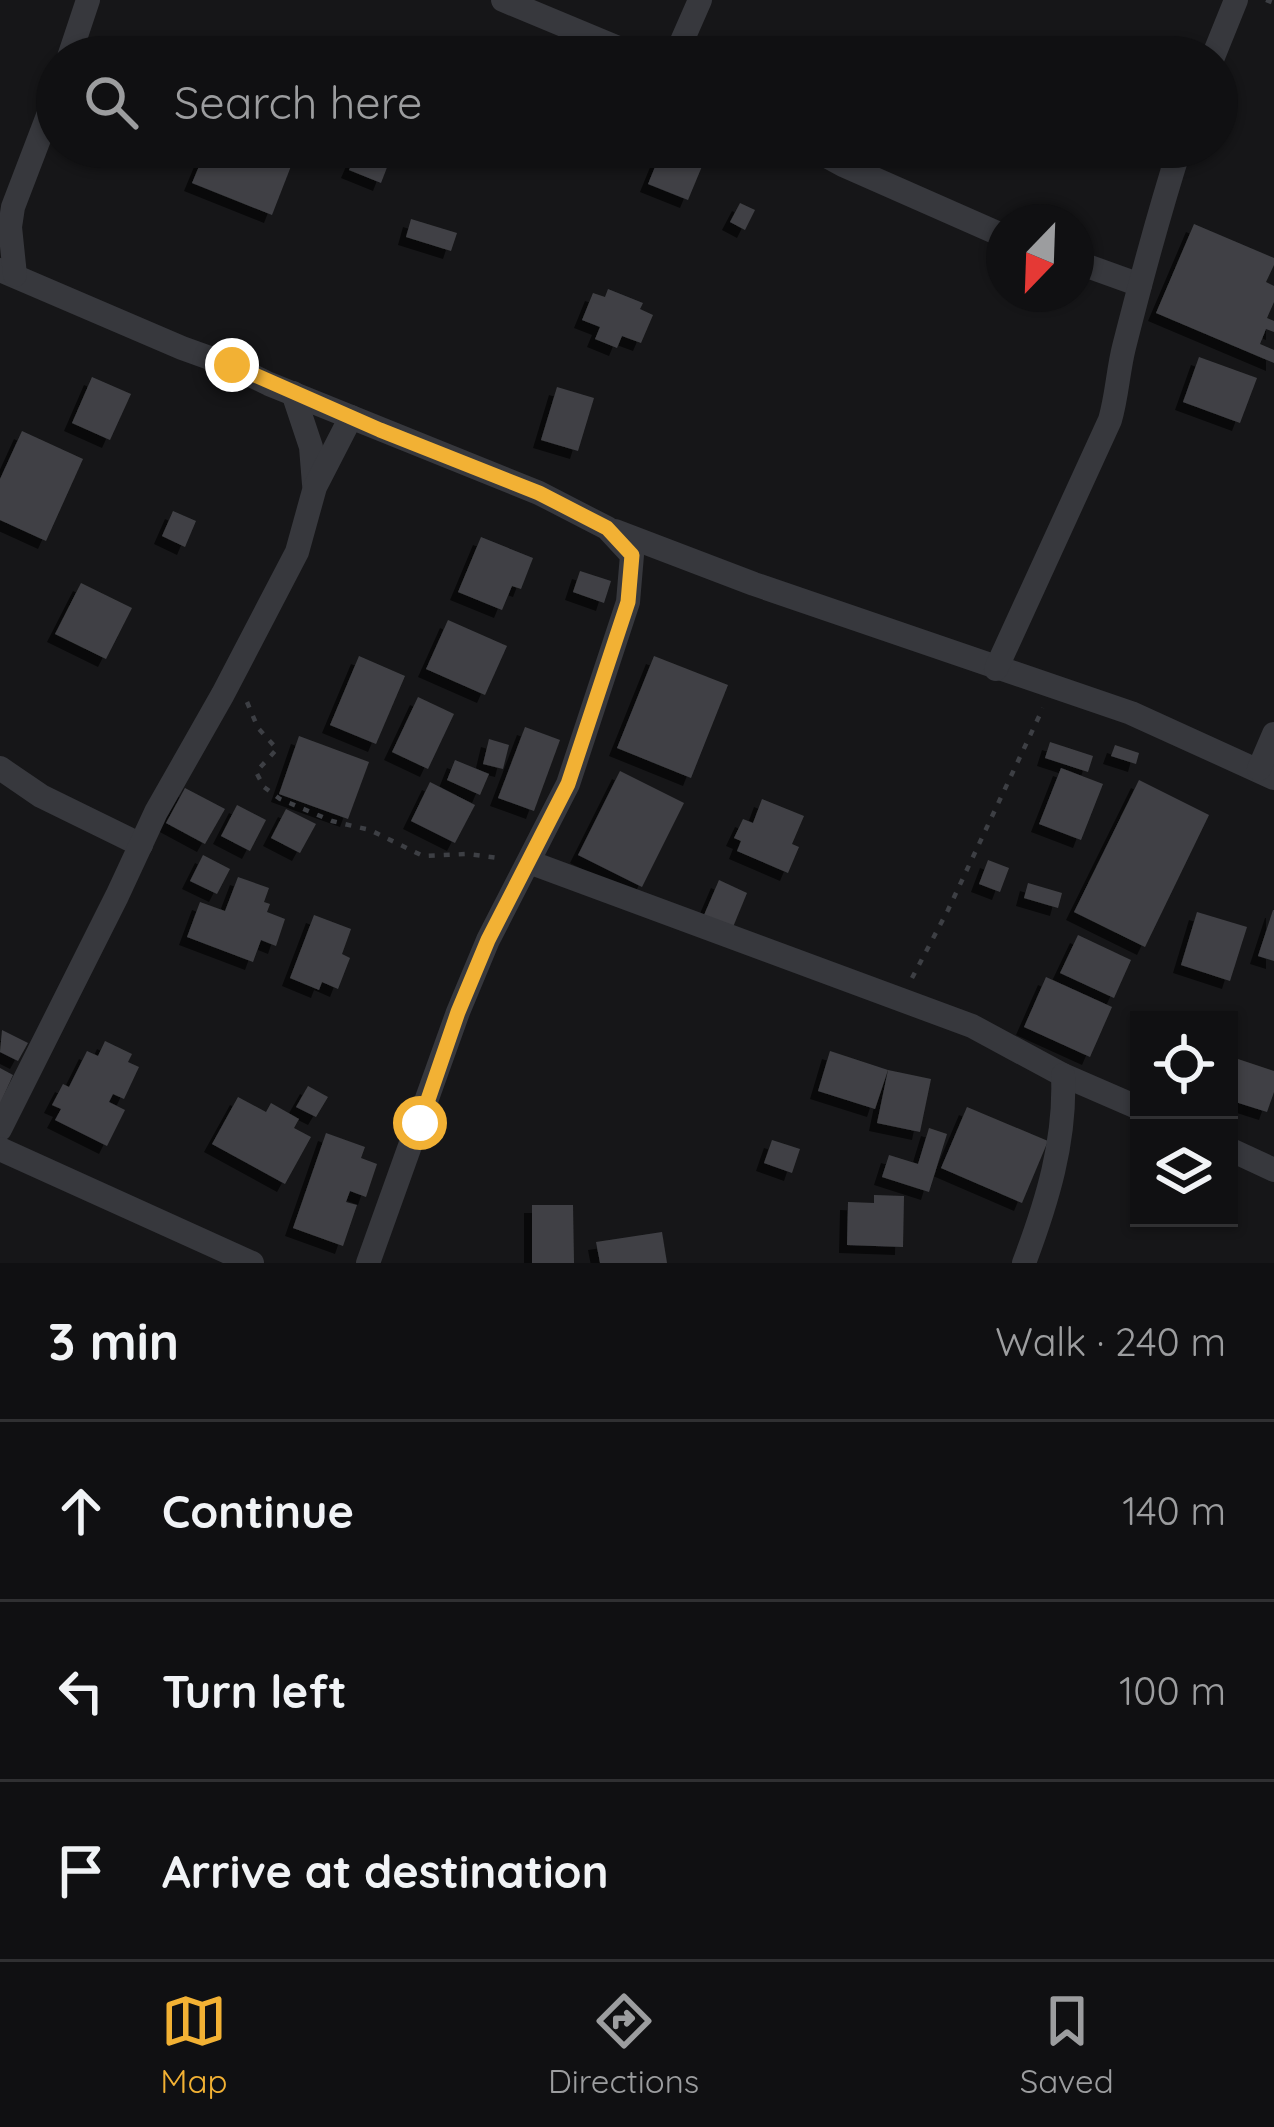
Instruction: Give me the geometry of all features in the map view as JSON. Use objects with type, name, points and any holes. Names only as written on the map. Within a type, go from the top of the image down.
[{"type":"street","points":[[76,36],[88,0]]},
{"type":"street","points":[[503,0],[590,36]]},
{"type":"street","points":[[684,36],[700,0]]},
{"type":"street","points":[[1221,36],[1235,0]]},
{"type":"street","points":[[36,142],[7,212],[7,272],[539,493],[607,528],[719,572],[1131,713],[1267,773],[1274,734]]},
{"type":"street","points":[[850,168],[986,228]]},
{"type":"street","points":[[996,669],[1110,420],[1122,354],[1174,168]]},
{"type":"street","points":[[1094,268],[1141,285]]},
{"type":"street","points":[[293,393],[311,447],[315,487]]},
{"type":"street","points":[[0,1130],[155,812],[297,552],[315,487],[351,418]]},
{"type":"street","points":[[368,1263],[488,940],[568,784],[628,602],[632,555],[607,528]]},
{"type":"street","points":[[0,768],[40,796],[141,845]]},
{"type":"street","points":[[529,862],[972,1026],[1063,1075],[1130,1104]]},
{"type":"street","points":[[1024,1263],[1057,1163],[1063,1075]]},
{"type":"street","points":[[0,1149],[252,1263]]},
{"type":"street","points":[[1238,1153],[1274,1170]]},
{"type":"path","points":[[1266,0],[1274,3]]},
{"type":"path","points":[[237,666],[258,728],[277,749],[256,772],[264,787],[280,799],[332,821],[370,830],[423,856],[467,854],[529,862]]},
{"type":"path","points":[[901,999],[1053,685]]},
{"type":"building","points":[[198,168],[290,168],[272,215],[192,183]]},
{"type":"building","points":[[350,168],[387,168],[381,183]]},
{"type":"building","points":[[654,168],[701,168],[688,200],[648,184]]},
{"type":"building","points":[[740,203],[755,210],[745,230],[730,222]]},
{"type":"building","points":[[411,219],[457,233],[451,251],[406,237]]},
{"type":"building","points":[[1194,224],[1274,258],[1266,282],[1274,286],[1267,318],[1274,321],[1274,332],[1266,329],[1260,344],[1274,350],[1274,363],[1156,313]]},
{"type":"building","points":[[608,289],[643,303],[640,309],[653,315],[641,343],[622,336],[617,348],[595,339],[600,327],[582,320],[593,293],[605,297]]},
{"type":"building","points":[[1199,357],[1257,378],[1240,423],[1183,402]]},
{"type":"building","points":[[92,377],[131,394],[110,440],[72,423]]},
{"type":"building","points":[[557,387],[594,398],[578,451],[541,440]]},
{"type":"building","points":[[22,431],[83,459],[46,541],[0,520],[0,479]]},
{"type":"building","points":[[173,511],[196,521],[185,547],[162,536]]},
{"type":"building","points":[[481,537],[533,558],[521,589],[512,586],[502,610],[458,592]]},
{"type":"building","points":[[580,571],[611,581],[604,603],[573,592]]},
{"type":"building","points":[[81,583],[132,608],[106,659],[55,634]]},
{"type":"building","points":[[448,620],[507,646],[485,695],[426,669]]},
{"type":"building","points":[[359,656],[405,676],[376,744],[330,725]]},
{"type":"building","points":[[654,656],[728,685],[691,778],[617,748]]},
{"type":"building","points":[[418,697],[454,714],[428,769],[392,752]]},
{"type":"building","points":[[525,727],[560,740],[534,811],[498,798]]},
{"type":"building","points":[[299,736],[369,762],[348,819],[279,794]]},
{"type":"building","points":[[489,739],[509,745],[503,769],[483,764]]},
{"type":"building","points":[[1050,742],[1093,756],[1088,772],[1045,758]]},
{"type":"building","points":[[1115,745],[1139,753],[1136,764],[1111,756]]},
{"type":"building","points":[[455,760],[489,774],[480,795],[447,780]]},
{"type":"building","points":[[1061,768],[1103,784],[1081,840],[1039,824]]},
{"type":"building","points":[[620,771],[684,803],[642,887],[578,855]]},
{"type":"building","points":[[1139,780],[1209,815],[1145,947],[1074,912]]},
{"type":"building","points":[[430,782],[475,805],[455,843],[411,821]]},
{"type":"building","points":[[185,788],[225,809],[205,844],[166,823]]},
{"type":"building","points":[[762,799],[804,816],[792,844],[799,847],[788,873],[737,851],[741,841],[734,838],[743,819],[753,823]]},
{"type":"building","points":[[237,805],[266,820],[250,851],[221,836]]},
{"type":"building","points":[[286,809],[316,824],[300,853],[271,838]]},
{"type":"building","points":[[203,855],[230,869],[217,894],[190,881]]},
{"type":"building","points":[[988,860],[1009,868],[1000,892],[979,884]]},
{"type":"building","points":[[238,877],[269,888],[264,902],[270,904],[267,912],[285,919],[276,946],[261,940],[253,962],[187,937],[200,902],[225,911]]},
{"type":"building","points":[[719,880],[747,893],[733,927],[704,915]]},
{"type":"building","points":[[1028,883],[1062,893],[1058,908],[1024,898]]},
{"type":"building","points":[[1274,910],[1274,961],[1258,956]]},
{"type":"building","points":[[1197,912],[1247,927],[1230,981],[1181,965]]},
{"type":"building","points":[[314,915],[351,929],[342,954],[350,958],[338,989],[322,982],[319,990],[290,978]]},
{"type":"building","points":[[1078,935],[1131,960],[1114,998],[1060,973]]},
{"type":"building","points":[[1046,977],[1112,1007],[1090,1057],[1024,1027]]},
{"type":"building","points":[[2,1030],[28,1043],[18,1061],[0,1052]]},
{"type":"building","points":[[105,1041],[132,1054],[128,1062],[139,1067],[124,1099],[113,1094],[109,1102],[125,1110],[107,1146],[55,1120],[61,1109],[52,1105],[63,1084],[69,1087],[87,1051],[98,1056]]},
{"type":"building","points":[[830,1051],[888,1070],[875,1109],[818,1091]]},
{"type":"building","points":[[1238,1059],[1274,1071],[1267,1112],[1238,1103]]},
{"type":"building","points":[[0,1068],[13,1075],[0,1104]]},
{"type":"building","points":[[888,1070],[931,1079],[920,1132],[877,1123]]},
{"type":"building","points":[[308,1086],[328,1097],[316,1117],[296,1107]]},
{"type":"building","points":[[238,1097],[266,1112],[271,1103],[299,1119],[294,1128],[311,1137],[285,1184],[212,1144]]},
{"type":"building","points":[[967,1107],[1048,1141],[1022,1203],[941,1168]]},
{"type":"building","points":[[929,1128],[947,1134],[929,1192],[882,1177],[889,1155],[918,1164]]},
{"type":"building","points":[[326,1133],[365,1147],[361,1158],[377,1164],[366,1197],[350,1191],[346,1202],[357,1205],[343,1246],[293,1228]]},
{"type":"building","points":[[772,1140],[800,1149],[792,1173],[764,1163]]},
{"type":"building","points":[[874,1195],[904,1196],[903,1247],[847,1245],[848,1202],[874,1203]]},
{"type":"building","points":[[532,1205],[573,1205],[574,1263],[532,1263]]},
{"type":"building","points":[[662,1232],[667,1263],[600,1263],[596,1242]]},
{"type":"route","points":[[232,365],[539,493],[607,528],[632,555],[628,602],[568,784],[488,940],[420,1123]]}]
